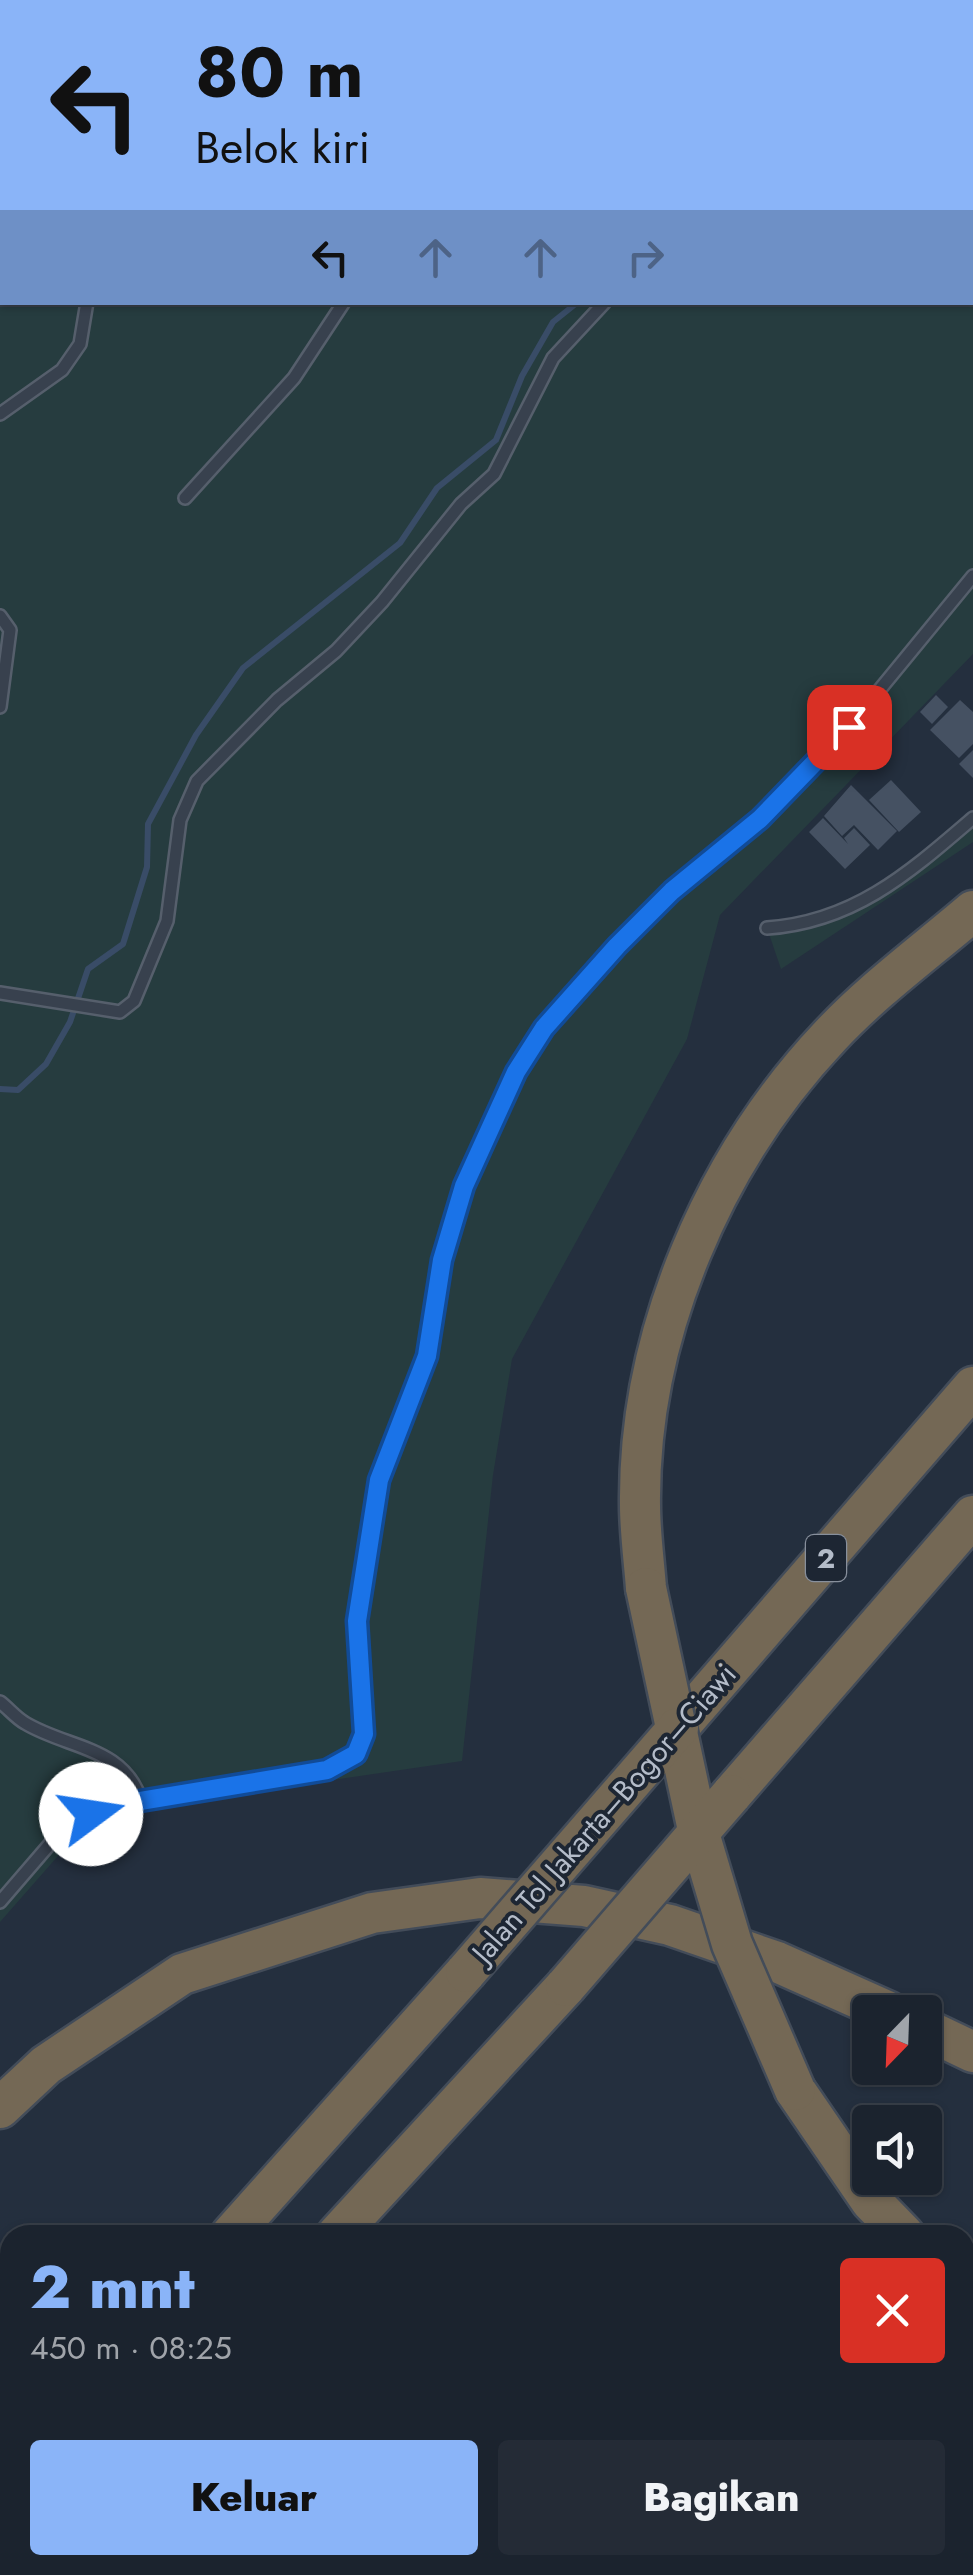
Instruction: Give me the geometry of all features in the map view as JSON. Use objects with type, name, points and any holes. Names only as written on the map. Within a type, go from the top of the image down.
[{"type":"highway","points":[[894,2225],[871,2201],[795,2090],[732,1944],[698,1830],[646,1588],[640,1502],[648,1415],[671,1301],[712,1208],[755,1130],[829,1036],[973,912]]},
{"type":"highway","name":"Jalan Tol Jakarta–Bogor–Ciawi","points":[[240,2225],[466,1972],[973,1387]]},
{"type":"highway","points":[[346,2225],[566,1986],[973,1516]]},
{"type":"highway","points":[[0,2108],[46,2065],[182,1974],[372,1913],[480,1898],[584,1906],[670,1925],[777,1962],[852,1995]]},
{"type":"highway","points":[[942,2037],[973,2052]]},
{"type":"lane","points":[[0,414],[62,370],[80,344],[86,305]]},
{"type":"lane","points":[[185,498],[294,378],[342,305]]},
{"type":"lane","points":[[0,993],[120,1012],[134,1000],[168,921],[180,820],[197,782],[277,700],[336,651],[382,602],[461,504],[494,474],[553,358],[602,305]]},
{"type":"lane","points":[[0,1902],[62,1830],[104,1807],[327,1770],[356,1754],[364,1734],[357,1621],[379,1480],[427,1356],[442,1260],[464,1186],[516,1072],[544,1028],[617,946],[672,891],[760,819],[849,727],[973,576]]},
{"type":"lane","points":[[0,616],[10,630],[0,707]]},
{"type":"lane","points":[[767,928],[824,921],[866,899],[915,867],[973,818]]},
{"type":"lane","points":[[0,1702],[24,1723],[108,1757],[126,1769],[141,1801]]},
{"type":"green space","points":[[0,305],[973,305],[973,654],[720,915],[687,1039],[512,1359],[493,1475],[462,1761],[94,1815],[0,1922]]},
{"type":"green space","points":[[973,817],[973,842],[781,969],[767,928],[866,899]]},
{"type":"building","points":[[936,695],[948,707],[932,724],[920,712]]},
{"type":"building","points":[[960,700],[973,712],[973,744],[959,758],[930,730]]},
{"type":"building","points":[[973,750],[973,778],[959,764]]},
{"type":"building","points":[[891,780],[921,812],[899,832],[869,800]]},
{"type":"building","points":[[851,785],[897,831],[878,850],[854,825],[842,836],[824,816]]},
{"type":"building","points":[[823,818],[848,844],[844,838],[854,828],[870,845],[845,869],[809,832]]},
{"type":"waterway","points":[[0,1089],[18,1090],[46,1064],[70,1022],[88,969],[123,944],[147,867],[148,824],[196,735],[243,668],[400,543],[437,488],[496,440],[522,376],[553,322],[574,305]]},
{"type":"route","points":[[91,1814],[104,1807],[232,1789],[327,1770],[350,1760],[361,1747],[364,1734],[357,1621],[379,1480],[414,1401],[427,1356],[442,1260],[480,1147],[516,1072],[544,1028],[672,891],[760,819],[849,727]]}]
